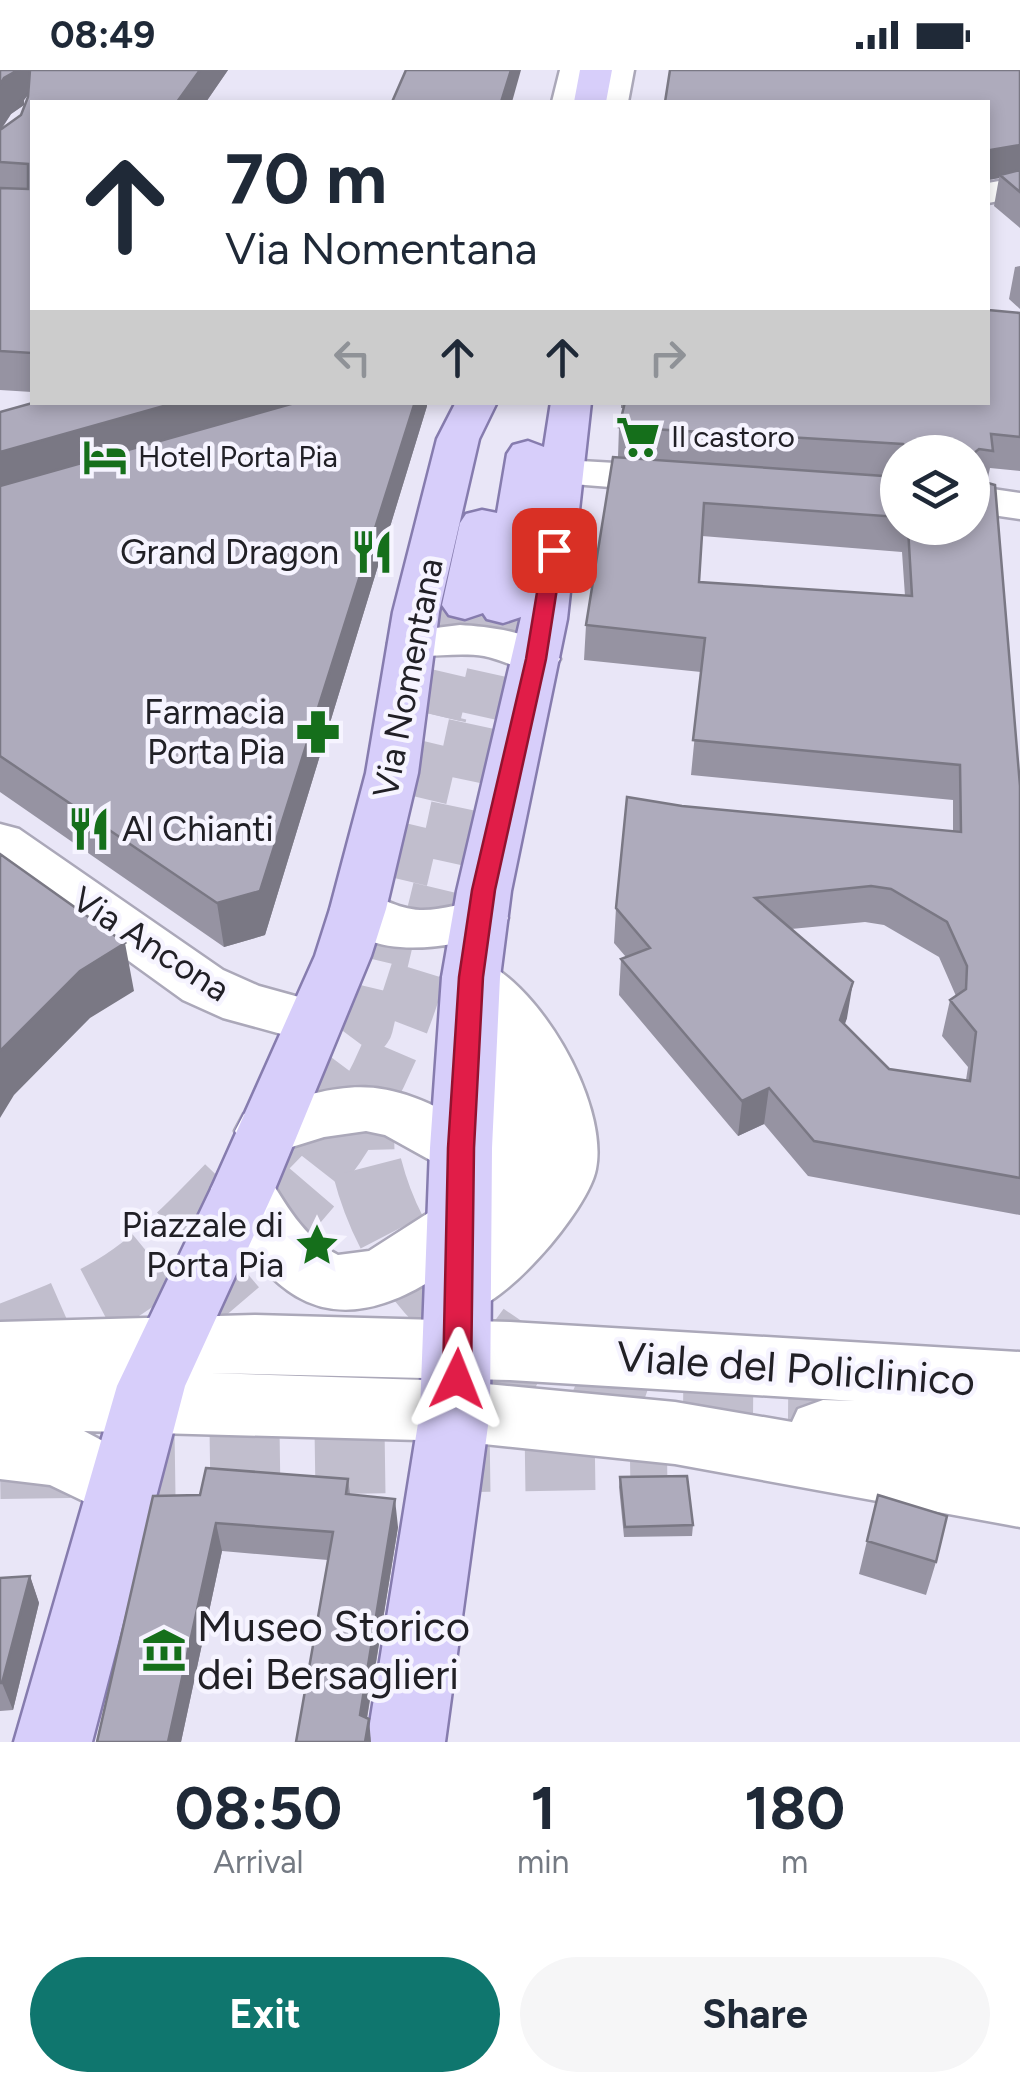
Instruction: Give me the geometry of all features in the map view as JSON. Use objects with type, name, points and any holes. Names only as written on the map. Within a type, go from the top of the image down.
[{"type":"main road","points":[[590,100],[596,70]]},
{"type":"main road","name":"Via Nomentana","points":[[350,932],[392,773],[412,643],[456,448],[476,405]]},
{"type":"main road","points":[[503,405],[484,607],[536,405]]},
{"type":"main road","points":[[406,1742],[437,1542],[458,1318],[461,1148],[471,977],[536,659],[571,405]]},
{"type":"main road","points":[[53,1742],[121,1487],[157,1371],[242,1189],[350,932]]},
{"type":"street","points":[[542,100],[550,70]]},
{"type":"street","points":[[568,100],[576,70]]},
{"type":"street","points":[[612,100],[618,70]]},
{"type":"street","points":[[635,100],[640,70]]},
{"type":"street","points":[[990,193],[1020,187]]},
{"type":"street","points":[[563,473],[724,483]]},
{"type":"street","points":[[990,502],[1020,506]]},
{"type":"street","points":[[412,643],[474,638],[504,644],[536,659]]},
{"type":"street","name":"Via Ancona","points":[[0,842],[203,984],[243,1004],[314,1022]]},
{"type":"street","points":[[350,932],[392,926],[422,932],[453,928],[480,918]]},
{"type":"street","points":[[0,1402],[458,1318],[505,1249],[547,1206],[563,1179],[568,1161],[568,1145],[547,1076],[527,1039],[471,977]]},
{"type":"street","points":[[266,1131],[329,1112],[368,1106],[402,1114],[461,1148]]},
{"type":"street","points":[[242,1189],[260,1222],[286,1255],[311,1275],[338,1284],[370,1282],[388,1276],[458,1318]]},
{"type":"street","name":"Viale del Policlinico","points":[[458,1318],[572,1354],[1020,1382]]},
{"type":"street","name":"Viale del Policlinico","points":[[458,1318],[675,1434],[1020,1494]]},
{"type":"street","points":[[0,1351],[157,1371]]},
{"type":"street","name":"Viale del Policlinico","points":[[675,1434],[816,1431],[1020,1439]]},
{"type":"street","points":[[0,1448],[60,1454],[121,1487]]},
{"type":"building","points":[[0,70],[18,70],[0,85]]},
{"type":"building","points":[[30,70],[200,70],[178,100],[30,100],[30,353],[0,351],[0,188],[28,189],[28,164],[0,162],[0,130],[21,115],[28,97]]},
{"type":"building","points":[[406,70],[511,70],[502,100],[393,100]]},
{"type":"building","points":[[670,70],[1020,70],[1020,145],[990,150],[990,100],[665,100]]},
{"type":"building","points":[[1020,170],[1020,192],[1000,175]]},
{"type":"building","points":[[990,310],[1020,313],[1020,437],[991,434],[993,451],[990,435],[880,435],[880,443],[619,427],[624,405],[990,405]]},
{"type":"building","points":[[30,404],[167,405],[0,452],[0,412]]},
{"type":"building","points":[[287,405],[414,405],[260,891],[217,903],[0,756],[0,486]]},
{"type":"building","points":[[613,457],[880,476],[880,516],[704,503],[699,582],[912,596],[909,545],[990,545],[990,484],[995,485],[1020,786],[1020,1178],[814,1141],[769,1088],[742,1101],[621,959],[650,948],[616,908],[627,797],[682,806],[961,832],[960,765],[693,740],[705,638],[586,625]],"holes":[[[871,886],[891,889],[947,922],[967,966],[966,989],[950,1000],[976,1032],[970,1081],[889,1069],[840,1020],[853,982],[755,898]]]},
{"type":"building","points":[[0,854],[125,943],[80,971],[0,1051]]},
{"type":"building","points":[[206,1468],[348,1479],[346,1494],[395,1499],[360,1715],[369,1719],[365,1742],[296,1742],[333,1532],[216,1523],[168,1742],[97,1742],[153,1496],[200,1495]]},
{"type":"building","points":[[687,1476],[693,1525],[625,1527],[620,1477]]},
{"type":"building","points":[[878,1495],[947,1516],[936,1562],[867,1541]]},
{"type":"building","points":[[30,1576],[2,1683],[0,1683],[0,1578]]},
{"type":"tunnel","points":[[439,716],[465,605]]},
{"type":"tunnel","points":[[479,716],[503,609]]},
{"type":"tunnel","points":[[249,1170],[285,1133],[365,1026],[439,713]]},
{"type":"tunnel","points":[[365,1099],[406,1009],[425,951],[479,713]]},
{"type":"tunnel","points":[[365,1094],[365,1099]]},
{"type":"tunnel","points":[[320,1170],[365,1099]]},
{"type":"tunnel","points":[[365,1099],[367,1170]]},
{"type":"tunnel","points":[[0,1341],[86,1306],[132,1278],[186,1234],[251,1167]]},
{"type":"tunnel","points":[[183,1306],[257,1243],[322,1167]]},
{"type":"tunnel","points":[[367,1167],[384,1217],[409,1261],[439,1298],[474,1330],[557,1380],[652,1418]]},
{"type":"tunnel","points":[[683,1417],[1020,1420]]},
{"type":"tunnel","points":[[0,1464],[667,1454]]},
{"type":"place","name":"Il castoro","points":[[638,437]]},
{"type":"place","name":"Hotel Porta Pia","points":[[105,457]]},
{"type":"place","name":"Grand Dragon","points":[[372,552]]},
{"type":"place","name":"Farmacia Porta Pia","points":[[318,732]]},
{"type":"place","name":"Al Chianti","points":[[89,829]]},
{"type":"place","name":"Piazzale di Porta Pia","points":[[317,1245]]},
{"type":"place","name":"Museo Storico dei Bersaglieri","points":[[164,1650]]},
{"type":"route","points":[[457,1379],[461,1148],[471,977],[484,890],[536,659],[554,550]]}]
